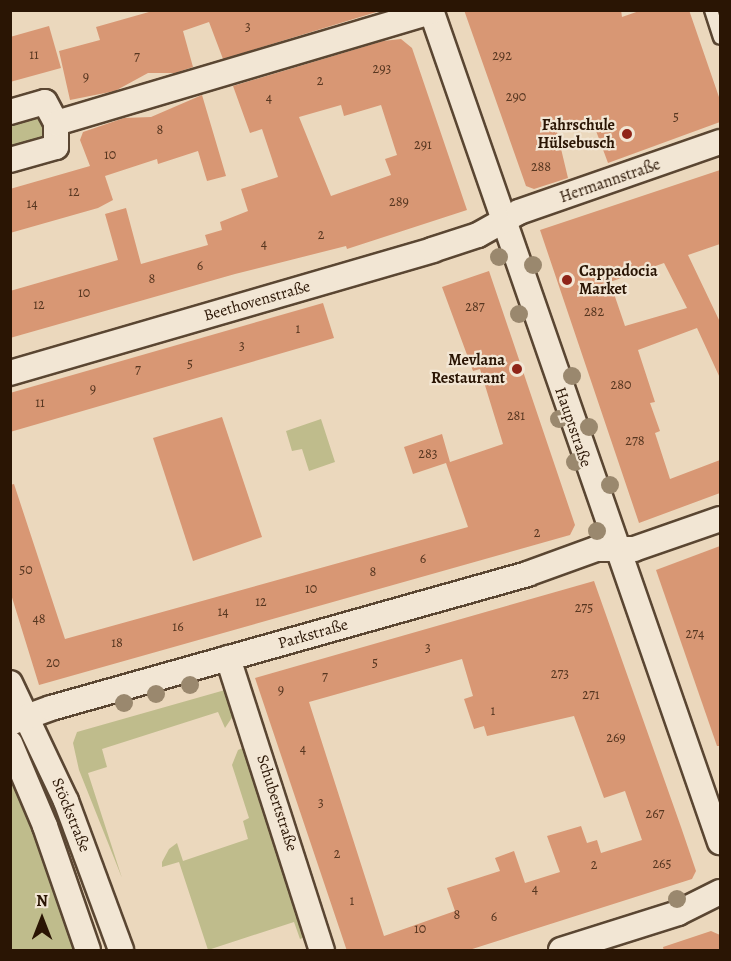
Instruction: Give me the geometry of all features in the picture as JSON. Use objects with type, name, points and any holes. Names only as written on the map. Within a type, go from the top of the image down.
[{"type":"street","points":[[56,123],[431,11]]},
{"type":"street","name":"Hauptstraße","points":[[431,11],[501,222],[720,842]]},
{"type":"street","points":[[10,112],[45,102],[56,123],[56,147],[10,160]]},
{"type":"street","name":"Hermannstraße","points":[[501,222],[720,142]]},
{"type":"street","name":"Beethovenstraße","points":[[10,373],[432,250],[478,235],[501,222]]},
{"type":"street","name":"Parkstraße","points":[[19,720],[228,658],[528,574],[596,549],[634,549],[720,519]]},
{"type":"street","name":"Schubertstraße","points":[[228,658],[246,720],[256,739],[322,949]]},
{"type":"street","name":"Stöckstraße","points":[[10,683],[19,720],[75,823],[121,951]]},
{"type":"street","name":"Stöckstraße","points":[[10,743],[45,826],[88,951]]},
{"type":"street","points":[[561,951],[678,914],[720,892]]},
{"type":"lane","points":[[711,10],[720,38]]},
{"type":"shaded area","points":[[34,115],[44,126],[42,140],[11,153],[11,119]]},
{"type":"shaded area","points":[[321,419],[335,462],[309,471],[302,449],[292,451],[286,431]]},
{"type":"shaded area","points":[[225,690],[233,716],[225,728],[218,712],[102,749],[107,767],[88,773],[122,878],[79,770],[73,743],[77,732]]},
{"type":"shaded area","points":[[252,744],[313,934],[300,939],[294,922],[208,950],[179,862],[162,867],[162,862],[169,849],[177,843],[183,861],[248,839],[243,821],[249,818],[232,765],[238,750]]},
{"type":"shaded area","points":[[10,764],[31,815],[75,950],[11,950]]},
{"type":"building","points":[[156,10],[383,10],[223,59],[209,22],[183,31],[193,67],[175,73],[148,73],[115,91],[70,100],[59,51],[100,40],[96,27]]},
{"type":"building","points":[[464,10],[621,10],[622,17],[642,10],[689,10],[720,100],[720,122],[608,163],[592,120],[557,132],[568,178],[534,189],[526,186]]},
{"type":"building","points":[[49,26],[61,68],[10,82],[10,37]]},
{"type":"building","points":[[401,39],[412,48],[467,210],[347,249],[346,246],[235,274],[10,338],[10,291],[118,260],[105,214],[126,208],[141,264],[208,245],[205,235],[222,230],[220,222],[248,211],[241,189],[278,177],[262,129],[250,133],[233,86],[383,41]],"holes":[[[341,105],[344,116],[381,105],[397,155],[385,159],[391,175],[331,196],[299,117]]]},
{"type":"building","points":[[202,95],[226,176],[207,181],[198,151],[158,164],[157,159],[105,176],[113,200],[98,208],[10,233],[10,189],[90,166],[80,140],[83,132],[124,118],[151,117]]},
{"type":"building","points":[[720,170],[720,244],[688,255],[720,322],[720,378],[697,328],[638,350],[655,402],[650,403],[660,431],[655,433],[670,479],[720,460],[720,493],[639,523],[540,230]],"holes":[[[664,263],[687,308],[625,326],[610,282]]]},
{"type":"building","points":[[489,271],[575,525],[570,535],[39,685],[10,591],[10,485],[14,484],[65,639],[468,527],[446,463],[413,474],[404,447],[442,434],[450,462],[503,444],[480,369],[473,371],[442,287]]},
{"type":"building","points":[[323,303],[334,338],[10,432],[10,393]]},
{"type":"building","points":[[222,417],[262,537],[193,561],[153,438]]},
{"type":"building","points":[[720,546],[720,746],[717,746],[656,570]]},
{"type":"building","points":[[594,581],[696,871],[692,879],[466,951],[347,951],[255,678]],"holes":[[[462,659],[473,696],[464,699],[474,729],[484,726],[487,736],[574,716],[604,798],[625,791],[642,840],[601,853],[597,840],[587,843],[581,826],[547,836],[560,872],[525,883],[514,851],[495,858],[500,871],[447,888],[455,911],[384,936],[309,702]]]},
{"type":"building","points":[[711,931],[720,935],[720,951],[664,951],[663,947]]},
{"type":"place","name":"Fahrschule Hülsebusch","points":[[627,134]]},
{"type":"place","name":"Cappadocia Market","points":[[567,280]]},
{"type":"place","name":"Mevlana Restaurant","points":[[517,369]]}]
